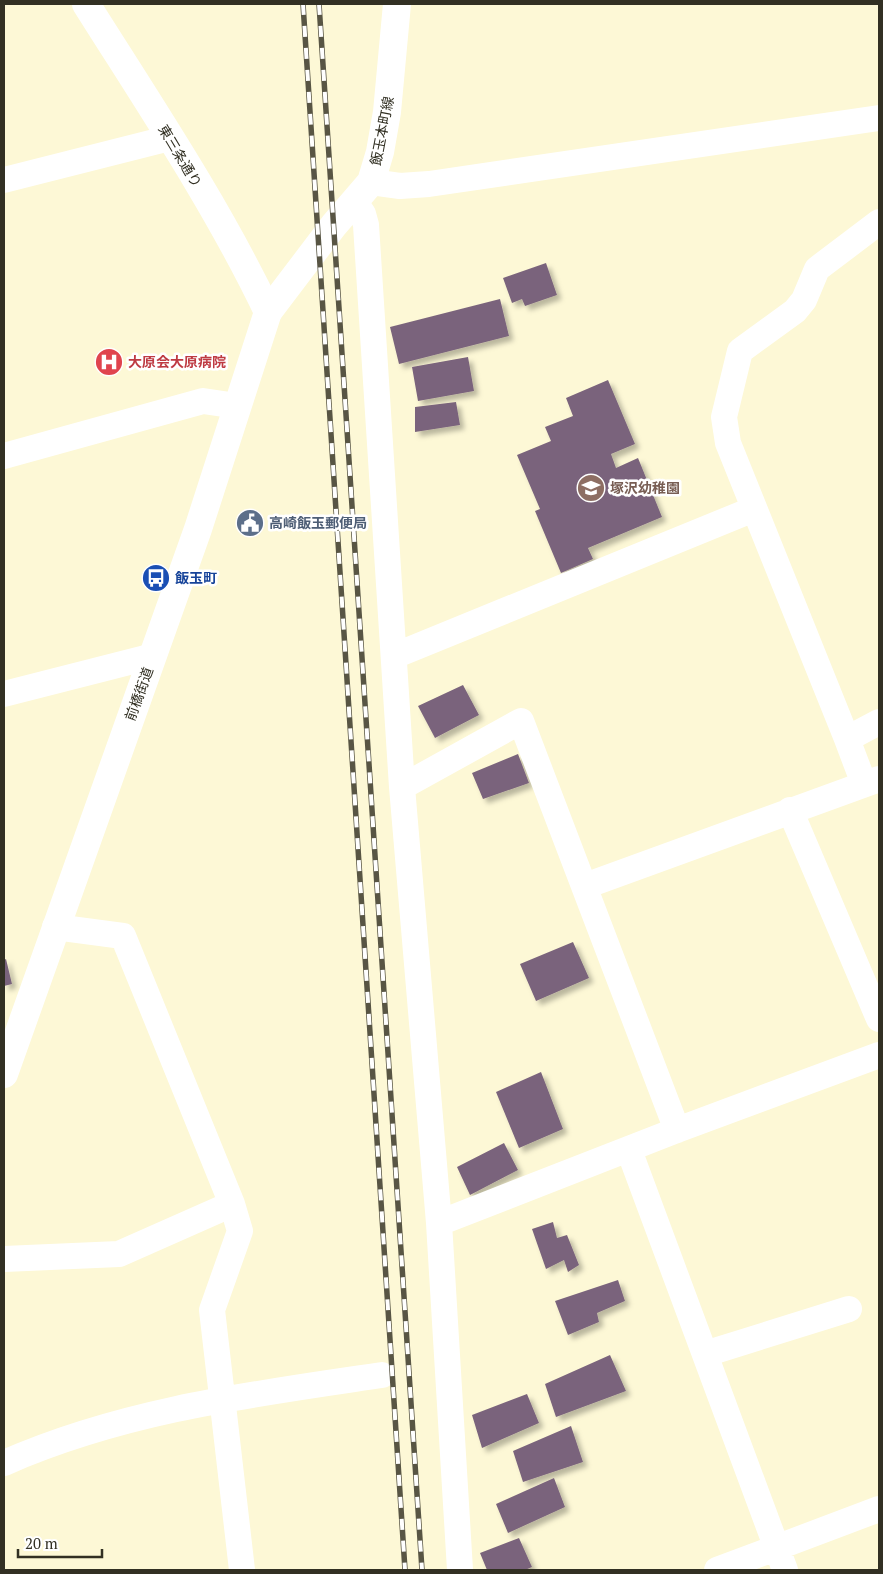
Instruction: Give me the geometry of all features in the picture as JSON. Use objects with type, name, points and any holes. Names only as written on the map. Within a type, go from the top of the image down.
[{"type":"main road","name":"東三条通り","points":[[86,4],[170,138],[251,276],[268,312]]},
{"type":"main road","name":"飯玉本町線","points":[[268,312],[334,225],[363,192],[380,152],[387,112],[396,4]]},
{"type":"main road","name":"前橋街道","points":[[4,1074],[198,529],[236,406],[268,312]]},
{"type":"street","points":[[460,1570],[439,1223],[402,787],[363,192],[879,118]]},
{"type":"street","points":[[4,180],[170,138]]},
{"type":"street","points":[[585,886],[790,810],[872,782],[847,739],[728,443],[724,416],[740,351],[795,311],[804,300],[817,269],[879,222]]},
{"type":"street","points":[[4,456],[203,401],[236,406]]},
{"type":"street","points":[[394,656],[754,509]]},
{"type":"street","points":[[4,694],[153,656]]},
{"type":"street","points":[[402,787],[520,720],[677,1130]]},
{"type":"street","points":[[847,739],[879,722]]},
{"type":"street","points":[[790,810],[879,1019]]},
{"type":"street","points":[[55,927],[123,936],[232,1204],[240,1231],[212,1310],[242,1570]]},
{"type":"street","points":[[439,1223],[677,1130],[879,1055]]},
{"type":"street","points":[[629,1150],[781,1559]]},
{"type":"street","points":[[4,1259],[119,1254],[232,1204]]},
{"type":"street","points":[[705,1354],[849,1309]]},
{"type":"street","points":[[4,1463],[49,1443],[161,1411],[223,1398],[382,1375]]},
{"type":"street","points":[[716,1570],[781,1559],[879,1510]]},
{"type":"building","points":[[546,263],[557,295],[525,306],[522,299],[512,303],[503,278]]},
{"type":"building","points":[[500,299],[509,336],[399,364],[390,327]]},
{"type":"building","points":[[468,357],[474,391],[418,401],[412,367]]},
{"type":"building","name":"塚沢幼稚園","points":[[608,380],[635,444],[611,454],[616,468],[638,458],[662,517],[588,548],[593,559],[561,573],[535,511],[540,509],[517,455],[551,441],[545,427],[573,416],[566,398]]},
{"type":"building","points":[[456,402],[460,425],[415,432],[415,407]]},
{"type":"building","points":[[463,685],[479,715],[435,738],[418,706]]},
{"type":"building","points":[[518,754],[529,783],[483,799],[472,773]]},
{"type":"building","points":[[573,942],[589,978],[536,1001],[520,964]]},
{"type":"building","points":[[6,959],[12,984],[4,986],[4,960]]},
{"type":"building","points":[[541,1072],[563,1129],[519,1148],[496,1092]]},
{"type":"building","points":[[504,1143],[518,1170],[470,1195],[457,1167]]},
{"type":"building","points":[[553,1222],[557,1238],[567,1235],[579,1265],[568,1272],[564,1260],[546,1269],[532,1229]]},
{"type":"building","points":[[618,1280],[625,1301],[597,1313],[599,1322],[568,1335],[555,1301]]},
{"type":"building","points":[[610,1355],[626,1391],[556,1417],[545,1384]]},
{"type":"building","points":[[527,1394],[539,1423],[482,1448],[472,1415]]},
{"type":"building","points":[[571,1426],[583,1462],[523,1482],[513,1451]]},
{"type":"building","points":[[554,1478],[565,1507],[508,1533],[496,1504]]},
{"type":"building","points":[[519,1538],[532,1567],[525,1570],[487,1570],[480,1553]]},
{"type":"railway","points":[[303,4],[405,1570]]},
{"type":"railway","points":[[319,4],[422,1570]]},
{"type":"place","name":"大原会大原病院","points":[[109,362]]},
{"type":"place","name":"塚沢幼稚園","points":[[591,488]]},
{"type":"place","name":"高崎飯玉郵便局","points":[[250,523]]},
{"type":"place","name":"飯玉町","points":[[156,578]]}]
